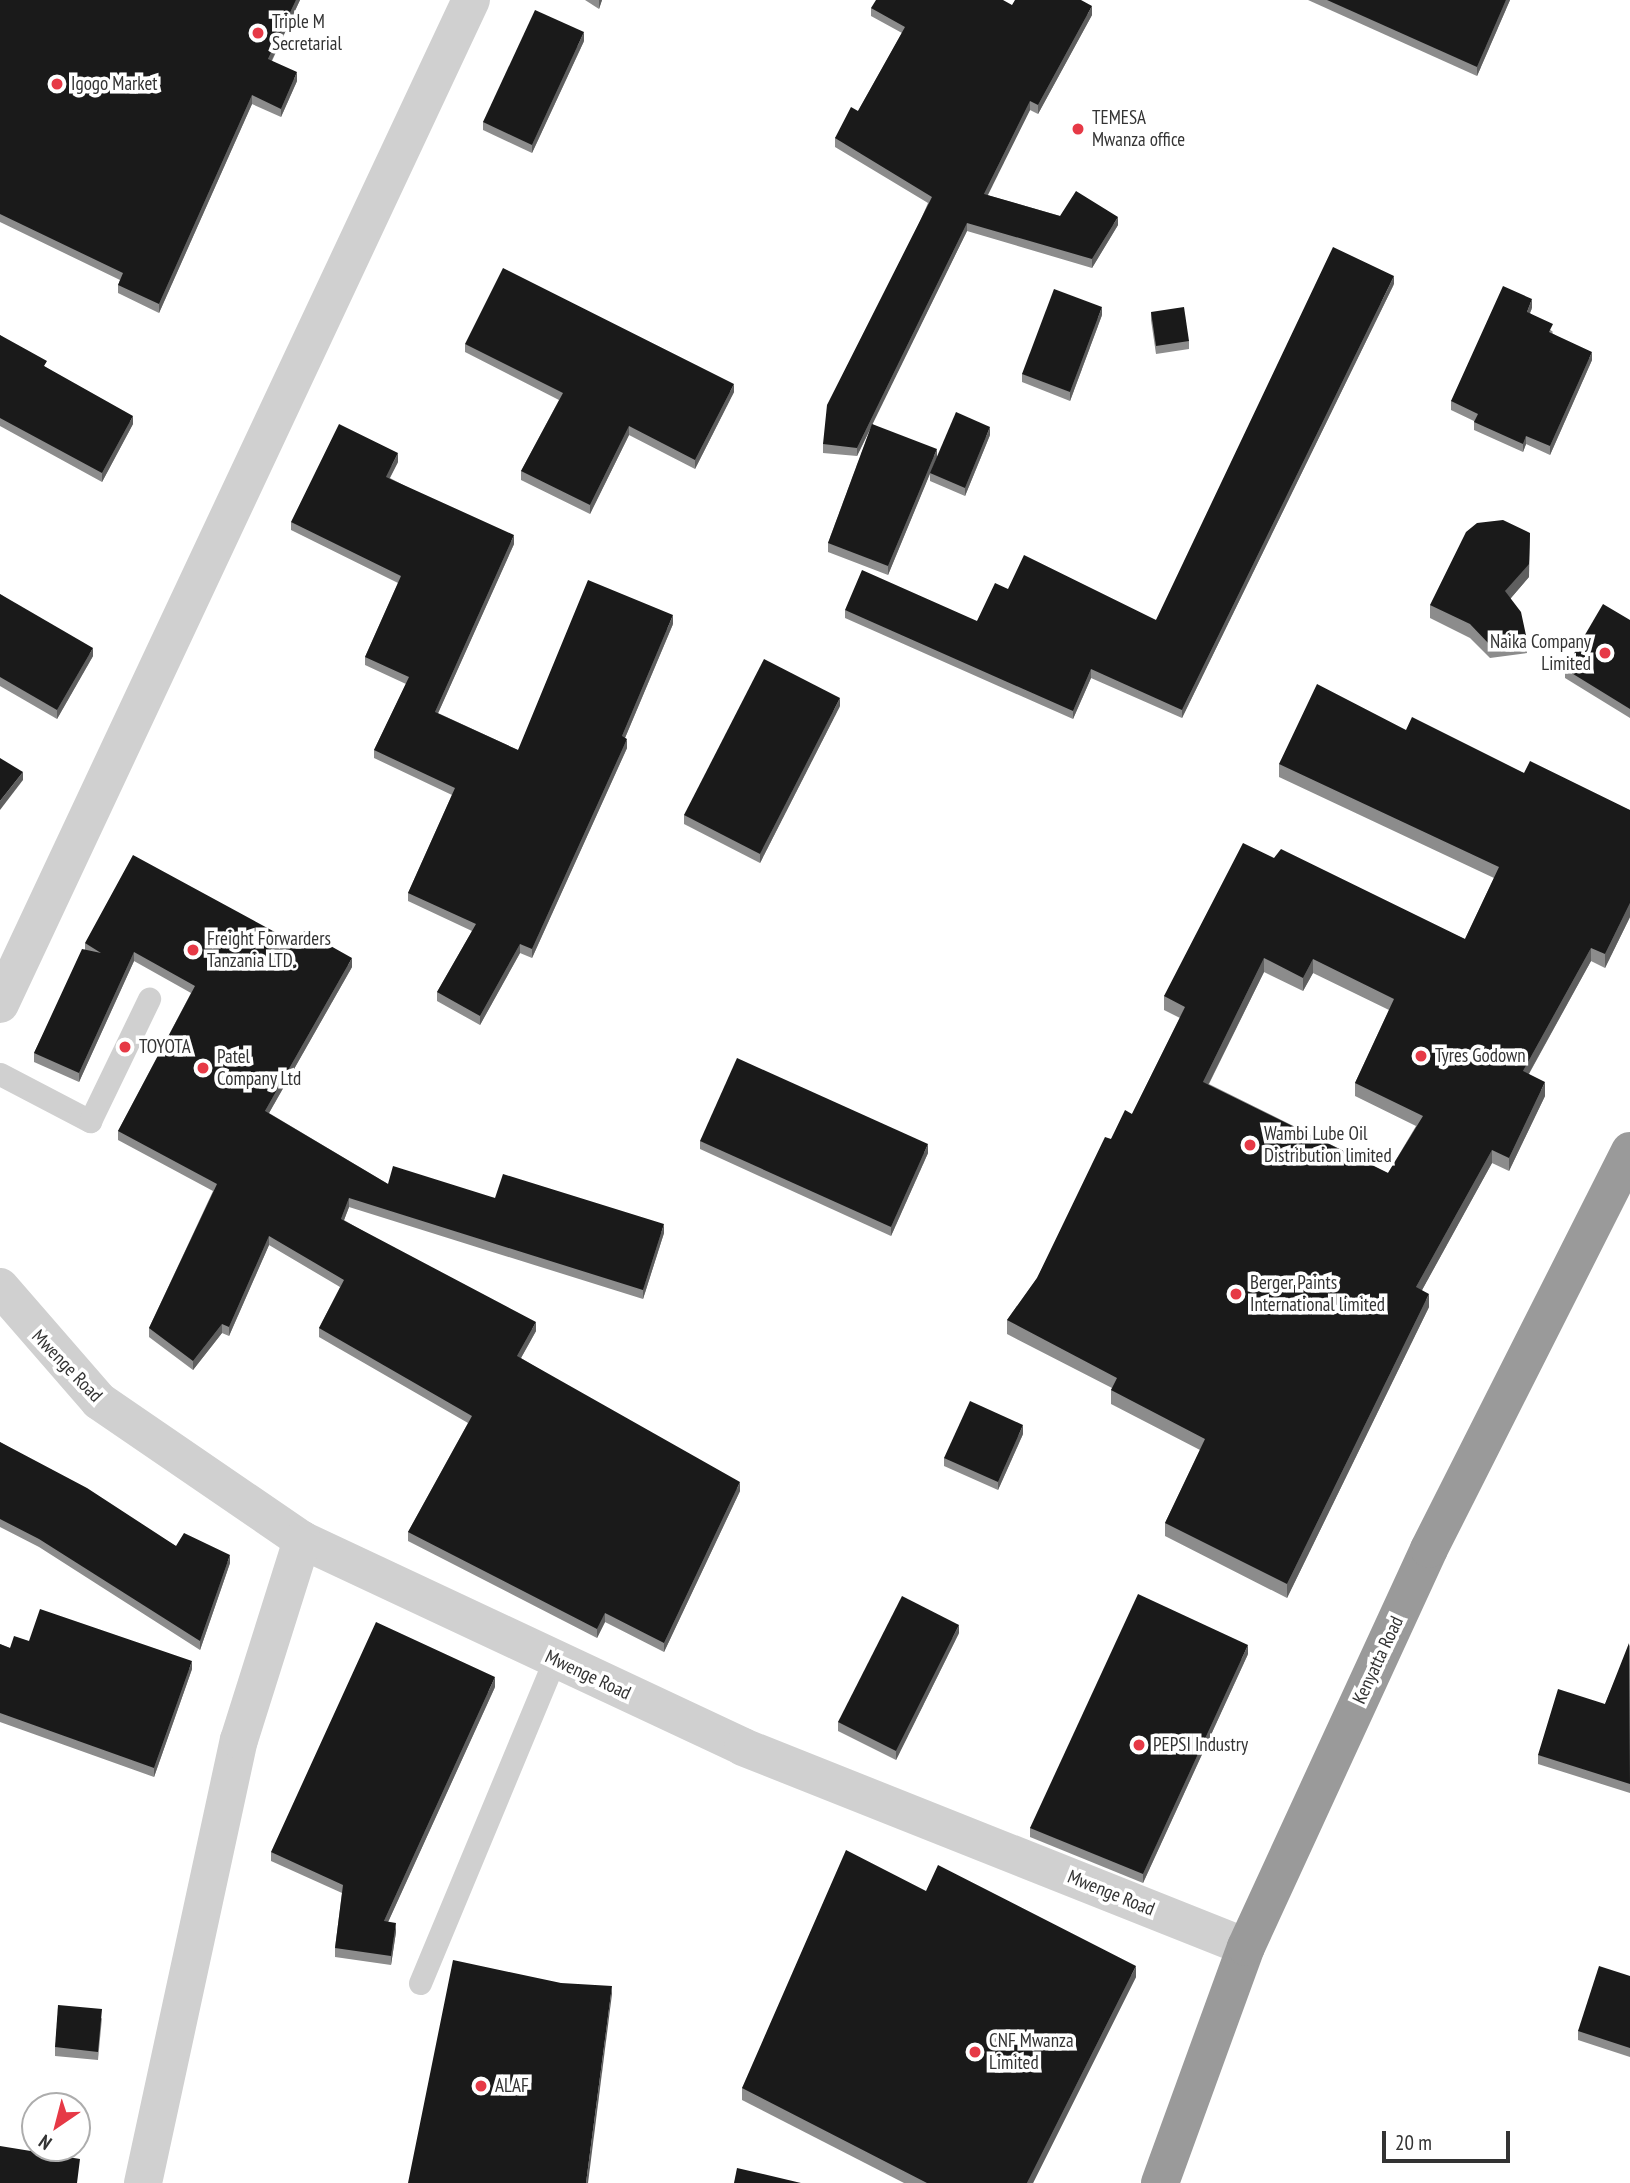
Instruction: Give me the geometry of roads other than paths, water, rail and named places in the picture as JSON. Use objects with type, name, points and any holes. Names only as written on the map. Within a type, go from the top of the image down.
[{"type":"highway","name":"Kenyatta Road","points":[[1160,2183],[1247,1947],[1429,1549],[1630,1151]]},
{"type":"street","points":[[0,1004],[471,0]]},
{"type":"street","name":"Mwenge Road","points":[[0,1287],[99,1402],[302,1540],[743,1748],[1247,1947]]},
{"type":"street","points":[[143,2183],[239,1740],[302,1540]]},
{"type":"lane","points":[[0,1074],[90,1121],[149,999]]},
{"type":"lane","points":[[420,1983],[555,1659]]},
{"type":"place","name":"Triple M Secretarial","points":[[258,33]]},
{"type":"place","name":"Igogo Market","points":[[57,84]]},
{"type":"place","name":"TEMESA Mwanza office","points":[[1078,129]]},
{"type":"place","name":"Naika Company Limited","points":[[1605,653]]},
{"type":"place","name":"Freight Forwarders Tanzania LTD.","points":[[193,950]]},
{"type":"place","name":"TOYOTA","points":[[125,1047]]},
{"type":"place","name":"Tyres Godown","points":[[1421,1056]]},
{"type":"place","name":"Patel Company Ltd","points":[[203,1068]]},
{"type":"place","name":"Wambi Lube Oil Distribution limited","points":[[1250,1145]]},
{"type":"place","name":"Berger Paints International limited","points":[[1236,1294]]},
{"type":"place","name":"PEPSI Industry","points":[[1139,1745]]},
{"type":"place","name":"CNF Mwanza Limited","points":[[975,2052]]},
{"type":"place","name":"ALAF","points":[[481,2086]]}]
